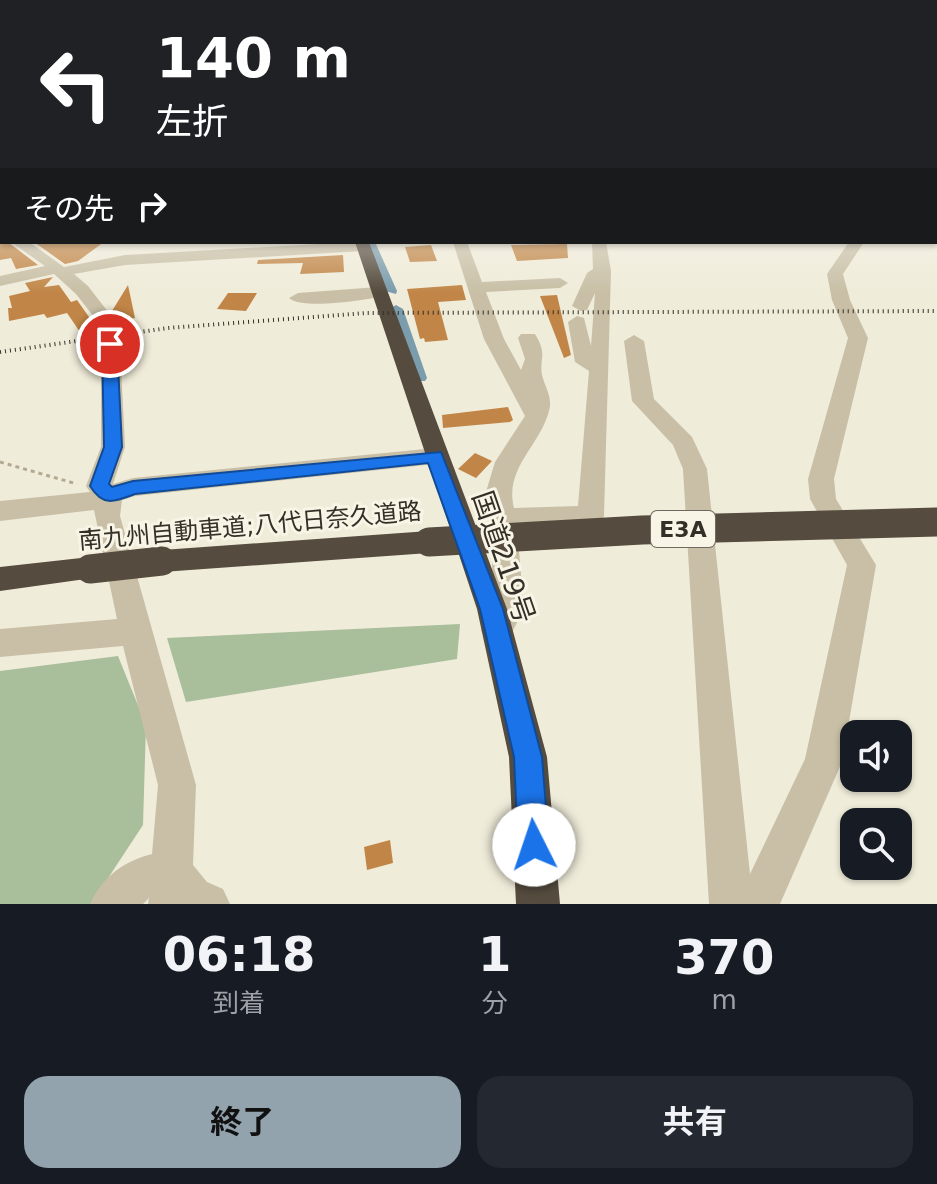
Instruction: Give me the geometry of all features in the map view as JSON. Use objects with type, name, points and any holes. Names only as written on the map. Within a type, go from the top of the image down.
[{"type":"highway","name":"国道219号","points":[[365,249],[497,630],[528,757],[538,904]]},
{"type":"highway","name":"南九州自動車道;八代日奈久道路","points":[[0,579],[162,561],[429,542],[642,530],[937,522]]},
{"type":"street","points":[[21,244],[82,290],[110,326],[113,447],[104,491],[107,516],[177,785],[170,887]]},
{"type":"street","points":[[461,244],[494,339],[537,417]]},
{"type":"street","points":[[503,518],[591,516],[603,271],[599,244]]},
{"type":"street","points":[[758,904],[823,762],[862,565],[823,499],[821,479],[858,338],[841,300],[835,274],[856,244]]},
{"type":"street","points":[[0,281],[55,267],[125,260],[365,249]]},
{"type":"street","points":[[327,261],[365,249]]},
{"type":"street","points":[[55,267],[81,253]]},
{"type":"street","points":[[599,368],[585,362],[579,314],[595,273],[603,271]]},
{"type":"street","points":[[475,287],[560,283]]},
{"type":"street","points":[[298,298],[378,292]]},
{"type":"street","points":[[497,630],[509,609],[503,518],[498,495],[507,462],[537,417],[538,392],[531,372],[535,359],[528,338]]},
{"type":"street","points":[[634,341],[643,401],[684,442],[695,469],[731,904]]},
{"type":"street","points":[[0,511],[133,487],[435,456]]},
{"type":"street","points":[[0,643],[136,631]]},
{"type":"street","points":[[112,904],[138,879],[170,887],[208,904]]},
{"type":"path","points":[[0,462],[104,491]]},
{"type":"green space","points":[[460,624],[457,659],[186,702],[167,638]]},
{"type":"green space","points":[[118,656],[146,725],[143,825],[91,904],[0,904],[0,671]]},
{"type":"building","points":[[0,244],[11,244],[38,265],[16,269],[11,258],[0,260]]},
{"type":"building","points":[[37,244],[101,244],[78,261],[65,264]]},
{"type":"building","points":[[567,244],[568,258],[517,261],[511,245]]},
{"type":"building","points":[[431,245],[437,261],[410,262],[405,247]]},
{"type":"building","points":[[343,255],[344,272],[300,274],[303,263],[257,264],[258,260]]},
{"type":"building","points":[[53,277],[44,287],[59,285],[71,302],[77,300],[96,327],[80,332],[67,313],[9,321],[8,308],[12,308],[9,296],[30,291],[25,283]]},
{"type":"building","points":[[128,285],[135,318],[119,321],[112,311]]},
{"type":"building","points":[[462,285],[466,300],[438,302],[448,340],[425,342],[424,338],[420,339],[407,289]]},
{"type":"building","points":[[228,293],[257,293],[246,311],[217,309]]},
{"type":"building","points":[[557,295],[571,355],[564,358],[540,296]]},
{"type":"building","points":[[508,407],[513,420],[510,422],[443,428],[442,415]]},
{"type":"building","points":[[475,453],[492,461],[476,478],[458,469]]},
{"type":"building","points":[[390,840],[393,863],[367,870],[364,847]]},
{"type":"waterway","points":[[370,244],[391,291]]},
{"type":"waterway","points":[[396,309],[419,378]]},
{"type":"railway","points":[[0,352],[168,328],[366,313],[937,311]]},
{"type":"route","points":[[110,344],[113,447],[99,486],[109,496],[133,487],[435,456],[492,609],[528,757],[534,845]]}]
